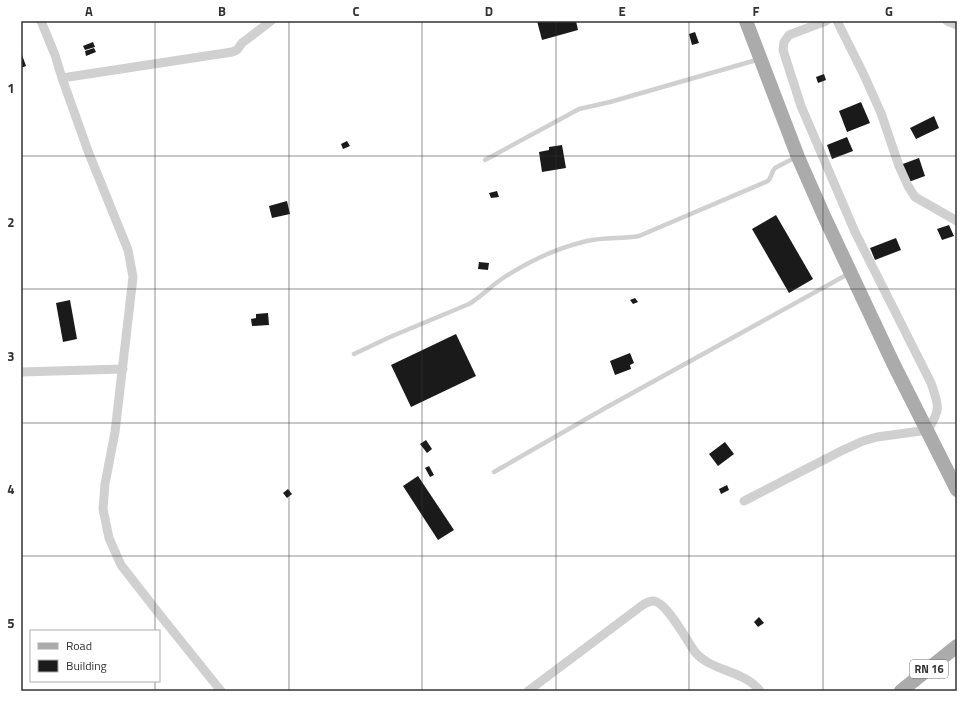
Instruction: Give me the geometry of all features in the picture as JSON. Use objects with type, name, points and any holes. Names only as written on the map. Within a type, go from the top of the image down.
[{"type":"main road","points":[[747,22],[798,157],[893,363],[957,490]]},
{"type":"main road","points":[[953,649],[957,638]]},
{"type":"main road","name":"RN 16","points":[[901,691],[914,685],[953,649]]},
{"type":"street","points":[[41,21],[55,55],[88,151],[128,250],[132,276],[123,369],[105,484],[103,509],[109,538],[121,565],[222,691]]},
{"type":"street","points":[[62,78],[232,52],[237,50],[242,44],[271,21]]},
{"type":"street","points":[[744,501],[841,451],[863,442],[877,437],[928,430],[937,415],[937,401],[931,382],[855,232],[801,106],[783,50],[784,42],[789,35],[826,21]]},
{"type":"street","points":[[837,21],[864,73],[881,113],[908,186],[915,197],[957,221]]},
{"type":"street","points":[[947,21],[957,25]]},
{"type":"street","points":[[21,372],[123,369]]},
{"type":"street","points":[[528,691],[644,604],[653,601],[661,604],[696,652],[706,662],[744,678],[760,691]]},
{"type":"lane","points":[[485,160],[579,109],[610,102],[761,59]]},
{"type":"lane","points":[[354,354],[390,337],[469,304],[481,297],[502,279],[531,261],[572,245],[589,241],[639,236],[768,181],[771,178],[775,168],[798,157]]},
{"type":"lane","points":[[494,472],[607,407],[851,272]]},
{"type":"building","points":[[537,21],[576,21],[578,30],[542,40]]},
{"type":"building","points":[[695,32],[699,43],[692,45],[689,34]]},
{"type":"building","points":[[93,42],[95,47],[85,50],[83,46]]},
{"type":"building","points":[[94,48],[96,52],[86,56],[85,51]]},
{"type":"building","points":[[21,52],[26,66],[21,68]]},
{"type":"building","points":[[824,74],[826,80],[818,83],[816,77]]},
{"type":"building","points":[[861,102],[870,123],[847,132],[839,111]]},
{"type":"building","points":[[934,116],[939,128],[916,139],[910,128]]},
{"type":"building","points":[[847,137],[853,151],[832,159],[827,145]]},
{"type":"building","points":[[347,141],[350,146],[343,149],[341,144]]},
{"type":"building","points":[[562,145],[566,168],[542,172],[539,152],[549,150],[549,147]]},
{"type":"building","points":[[919,158],[925,176],[906,183],[900,165]]},
{"type":"building","points":[[497,191],[499,197],[491,198],[489,193]]},
{"type":"building","points":[[287,201],[290,214],[272,218],[269,206]]},
{"type":"building","points":[[776,215],[813,279],[789,293],[752,229]]},
{"type":"building","points":[[949,225],[954,236],[942,240],[937,229]]},
{"type":"building","points":[[896,238],[901,250],[875,260],[870,248]]},
{"type":"building","points":[[479,262],[489,263],[488,270],[478,269]]},
{"type":"building","points":[[635,298],[638,302],[633,304],[630,300]]},
{"type":"building","points":[[70,300],[77,339],[63,342],[56,303]]},
{"type":"building","points":[[268,313],[269,325],[252,326],[251,319],[256,318],[256,314]]},
{"type":"building","points":[[456,334],[476,376],[411,407],[391,365]]},
{"type":"building","points":[[630,353],[634,363],[630,365],[631,369],[615,375],[610,361]]},
{"type":"building","points":[[426,440],[432,449],[427,453],[420,444]]},
{"type":"building","points":[[725,442],[734,454],[718,466],[709,454]]},
{"type":"building","points":[[429,466],[434,475],[430,477],[425,468]]},
{"type":"building","points":[[418,476],[454,530],[438,540],[403,486]]},
{"type":"building","points":[[727,485],[729,490],[721,494],[719,489]]},
{"type":"building","points":[[288,489],[292,494],[287,498],[283,493]]},
{"type":"building","points":[[759,617],[764,623],[758,627],[754,622]]}]
